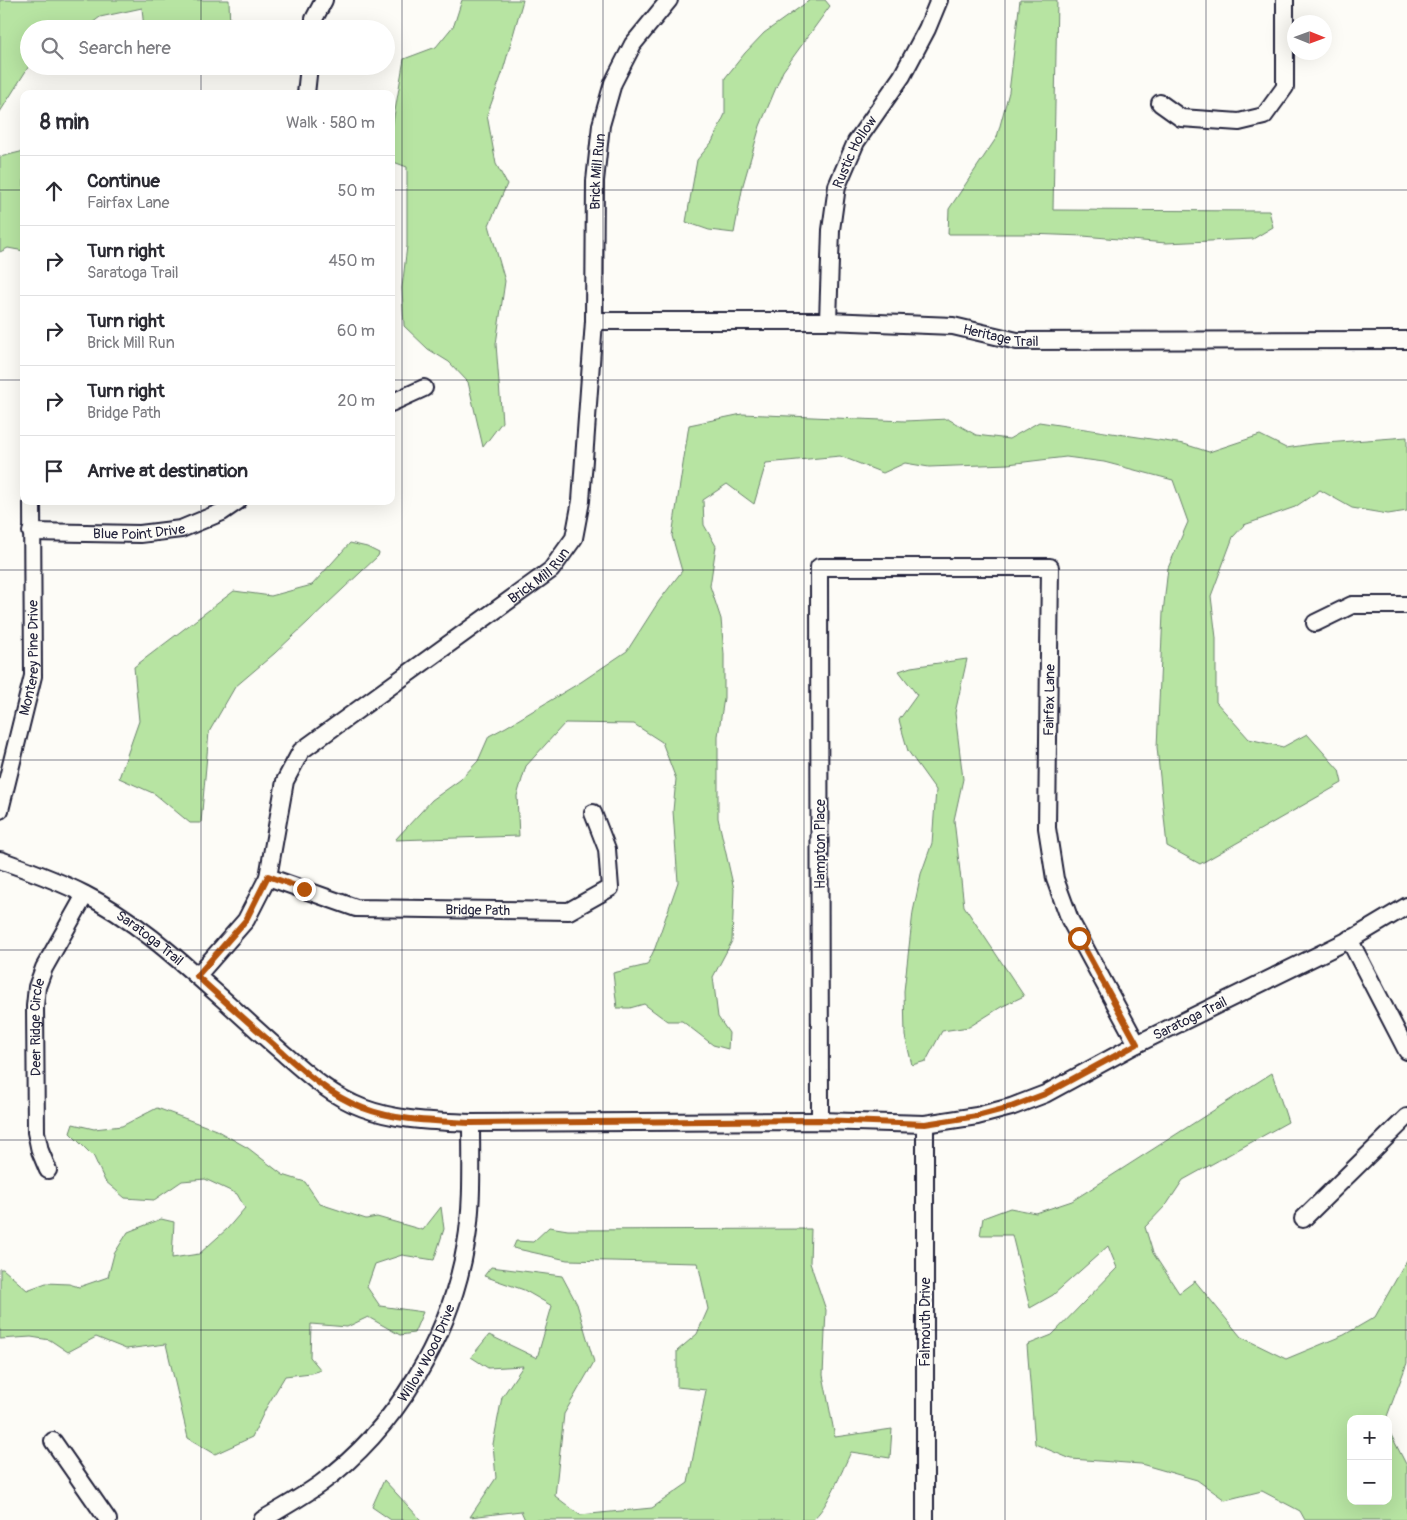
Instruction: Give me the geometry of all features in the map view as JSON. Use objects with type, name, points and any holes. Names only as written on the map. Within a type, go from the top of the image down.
[{"type":"street","points":[[314,20],[324,0]]},
{"type":"street","name":"Brick Mill Run","points":[[197,976],[246,920],[268,876],[285,781],[301,751],[551,570],[574,538],[581,501],[594,321],[595,181],[601,125],[613,83],[633,44],[670,0]]},
{"type":"street","name":"Rustic Hollow","points":[[828,321],[831,230],[837,186],[856,142],[902,76],[927,29],[939,0]]},
{"type":"street","points":[[1160,103],[1181,118],[1239,122],[1264,116],[1285,87],[1285,0]]},
{"type":"street","points":[[306,90],[308,75]]},
{"type":"street","name":"Heritage Trail","points":[[594,321],[828,321],[953,326],[1017,341],[1407,340]]},
{"type":"street","points":[[395,400],[424,388]]},
{"type":"street","name":"Monterey Pine Drive","points":[[0,810],[33,676],[32,505]]},
{"type":"street","name":"Blue Point Drive","points":[[31,532],[140,534],[181,529],[222,512],[232,505]]},
{"type":"street","name":"Fairfax Lane","points":[[819,567],[1050,567],[1048,828],[1056,879],[1070,920],[1137,1044]]},
{"type":"street","name":"Hampton Place","points":[[819,567],[820,1120]]},
{"type":"street","points":[[1315,623],[1352,605],[1407,605]]},
{"type":"street","name":"Bridge Path","points":[[268,876],[356,908],[569,911],[610,888],[607,849],[593,813]]},
{"type":"street","name":"Saratoga Trail","points":[[0,860],[85,894],[141,931],[197,976],[309,1076],[331,1092],[362,1108],[394,1117],[471,1123],[820,1120],[925,1124],[977,1116],[1019,1104],[1045,1094],[1137,1044],[1349,939],[1407,906]]},
{"type":"street","name":"Deer Ridge Circle","points":[[48,1170],[40,1151],[36,1132],[35,1006],[37,986],[44,968],[85,894]]},
{"type":"street","points":[[1349,939],[1407,1051]]},
{"type":"street","points":[[1303,1219],[1407,1117]]},
{"type":"street","name":"Willow Wood Drive","points":[[262,1520],[320,1484],[364,1445],[408,1391],[426,1360],[441,1327],[457,1281],[466,1243],[470,1188],[471,1123]]},
{"type":"street","name":"Falmouth Drive","points":[[925,1124],[925,1520]]},
{"type":"street","points":[[52,1441],[108,1520]]},
{"type":"green space","points":[[0,0],[229,0],[230,20],[143,20],[142,8],[100,17],[96,20],[20,20],[20,75],[23,75],[0,112]]},
{"type":"green space","points":[[462,0],[523,0],[502,74],[487,115],[496,164],[507,184],[489,225],[505,281],[496,344],[502,422],[483,447],[468,382],[449,362],[428,349],[404,326],[402,288],[407,246],[407,167],[395,162],[395,111],[404,59],[436,47],[454,25]]},
{"type":"green space","points":[[810,0],[825,0],[830,6],[783,71],[760,126],[743,185],[734,233],[709,230],[686,222],[697,160],[712,142],[725,114],[725,78],[764,33]]},
{"type":"green space","points":[[1020,0],[1057,0],[1053,210],[1269,211],[1273,227],[1253,239],[1166,243],[1083,236],[948,234],[949,209],[997,137],[1009,92]]},
{"type":"green space","points":[[20,152],[20,250],[8,248],[0,252],[0,157]]},
{"type":"green space","points":[[742,414],[905,421],[948,419],[976,435],[1009,439],[1039,422],[1184,444],[1209,452],[1260,435],[1286,448],[1312,444],[1407,437],[1407,511],[1388,514],[1352,508],[1320,490],[1295,507],[1244,525],[1233,537],[1211,596],[1216,638],[1216,702],[1249,739],[1283,747],[1307,734],[1339,770],[1342,783],[1200,864],[1167,846],[1157,747],[1163,613],[1168,568],[1188,522],[1173,480],[1104,462],[1066,457],[1008,464],[929,467],[905,463],[883,473],[840,456],[766,463],[754,504],[727,484],[703,500],[704,525],[716,546],[710,586],[721,619],[724,654],[724,698],[718,736],[718,818],[734,889],[732,941],[713,977],[718,1017],[729,1033],[728,1049],[713,1045],[682,1021],[667,1021],[644,1004],[630,1008],[617,1008],[613,973],[647,965],[655,948],[678,882],[673,811],[676,779],[662,742],[634,724],[565,723],[526,766],[517,796],[519,836],[395,840],[432,800],[460,780],[478,761],[489,736],[581,682],[627,651],[659,601],[682,571],[672,536],[689,425]]},
{"type":"green space","points":[[350,543],[367,547],[379,553],[378,556],[275,653],[235,687],[209,732],[201,823],[190,823],[155,794],[119,778],[139,721],[134,667],[234,591],[271,596],[312,585]]},
{"type":"green space","points":[[967,659],[955,713],[963,779],[954,820],[964,906],[1024,996],[1001,1007],[969,1027],[942,1031],[926,1061],[912,1065],[905,1036],[904,991],[913,912],[921,874],[932,843],[936,790],[908,751],[899,720],[917,695],[899,671],[911,667]]},
{"type":"green space","points":[[1272,1073],[1288,1122],[1183,1180],[1167,1204],[1145,1227],[1153,1253],[1179,1293],[1195,1281],[1241,1337],[1286,1359],[1344,1335],[1375,1317],[1407,1260],[1407,1363],[1388,1415],[1347,1415],[1347,1505],[1392,1505],[1392,1437],[1407,1466],[1407,1520],[1305,1520],[1300,1511],[1262,1491],[1225,1500],[1197,1480],[1141,1464],[1071,1459],[1035,1444],[1027,1345],[1052,1335],[1117,1268],[1108,1246],[1053,1295],[1030,1308],[1012,1235],[980,1235],[983,1218],[1010,1208],[1036,1213],[1072,1201]]},
{"type":"green space","points":[[157,1108],[216,1130],[248,1148],[283,1175],[305,1182],[320,1204],[366,1219],[377,1217],[423,1230],[441,1207],[444,1229],[434,1260],[402,1255],[375,1264],[367,1287],[380,1306],[423,1312],[414,1333],[400,1335],[368,1317],[347,1327],[311,1324],[310,1357],[321,1370],[285,1376],[252,1437],[215,1454],[188,1438],[166,1344],[126,1349],[96,1337],[68,1352],[50,1340],[31,1337],[0,1339],[0,1269],[3,1269],[27,1290],[46,1283],[69,1284],[79,1287],[108,1277],[114,1254],[128,1232],[161,1219],[174,1222],[172,1258],[199,1254],[227,1229],[245,1208],[237,1194],[205,1179],[182,1181],[154,1200],[125,1198],[105,1181],[94,1157],[70,1133],[73,1124],[94,1129],[122,1126]]},
{"type":"green space","points":[[549,1227],[568,1230],[811,1229],[810,1263],[826,1310],[823,1375],[835,1437],[892,1429],[890,1458],[851,1452],[824,1507],[812,1520],[525,1520],[521,1511],[470,1517],[496,1478],[493,1444],[502,1397],[523,1366],[488,1368],[471,1357],[489,1335],[537,1358],[552,1306],[524,1290],[484,1276],[491,1267],[562,1276],[577,1304],[594,1362],[564,1414],[555,1496],[580,1515],[652,1508],[688,1483],[706,1390],[677,1387],[677,1351],[697,1334],[708,1309],[698,1263],[567,1260],[513,1248],[516,1241],[533,1242]]},
{"type":"green space","points":[[384,1480],[421,1520],[391,1520],[372,1507]]},
{"type":"route","points":[[304,889],[268,876],[246,920],[197,976],[309,1076],[331,1092],[362,1108],[394,1117],[427,1121],[471,1123],[820,1120],[925,1124],[977,1116],[1011,1107],[1045,1094],[1137,1044],[1079,938]]}]
